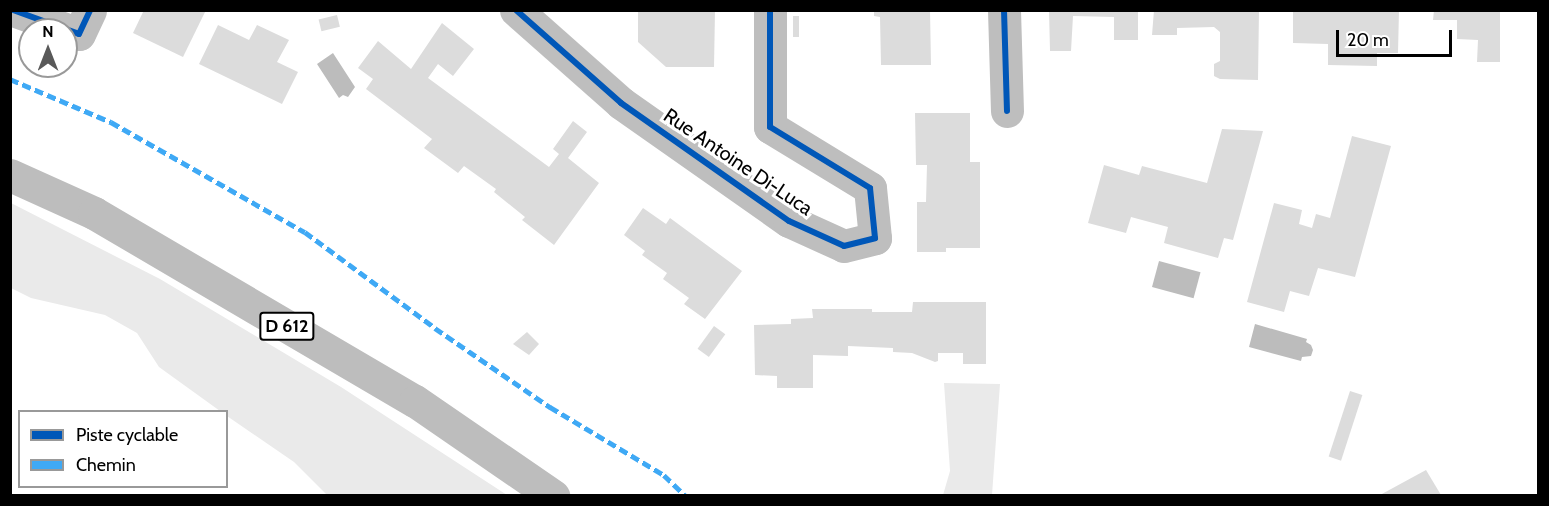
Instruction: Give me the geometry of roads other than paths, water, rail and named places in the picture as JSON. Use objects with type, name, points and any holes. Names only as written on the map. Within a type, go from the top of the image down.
[{"type":"highway","name":"D 612","points":[[10,175],[94,213],[404,395],[553,495]]},
{"type":"street","points":[[13,10],[79,34],[90,10]]},
{"type":"street","name":"Rue Antoine Di-Luca","points":[[516,10],[621,103],[789,221],[844,246],[875,238],[870,188],[770,127],[770,10]]},
{"type":"street","points":[[1004,10],[1007,111]]}]
